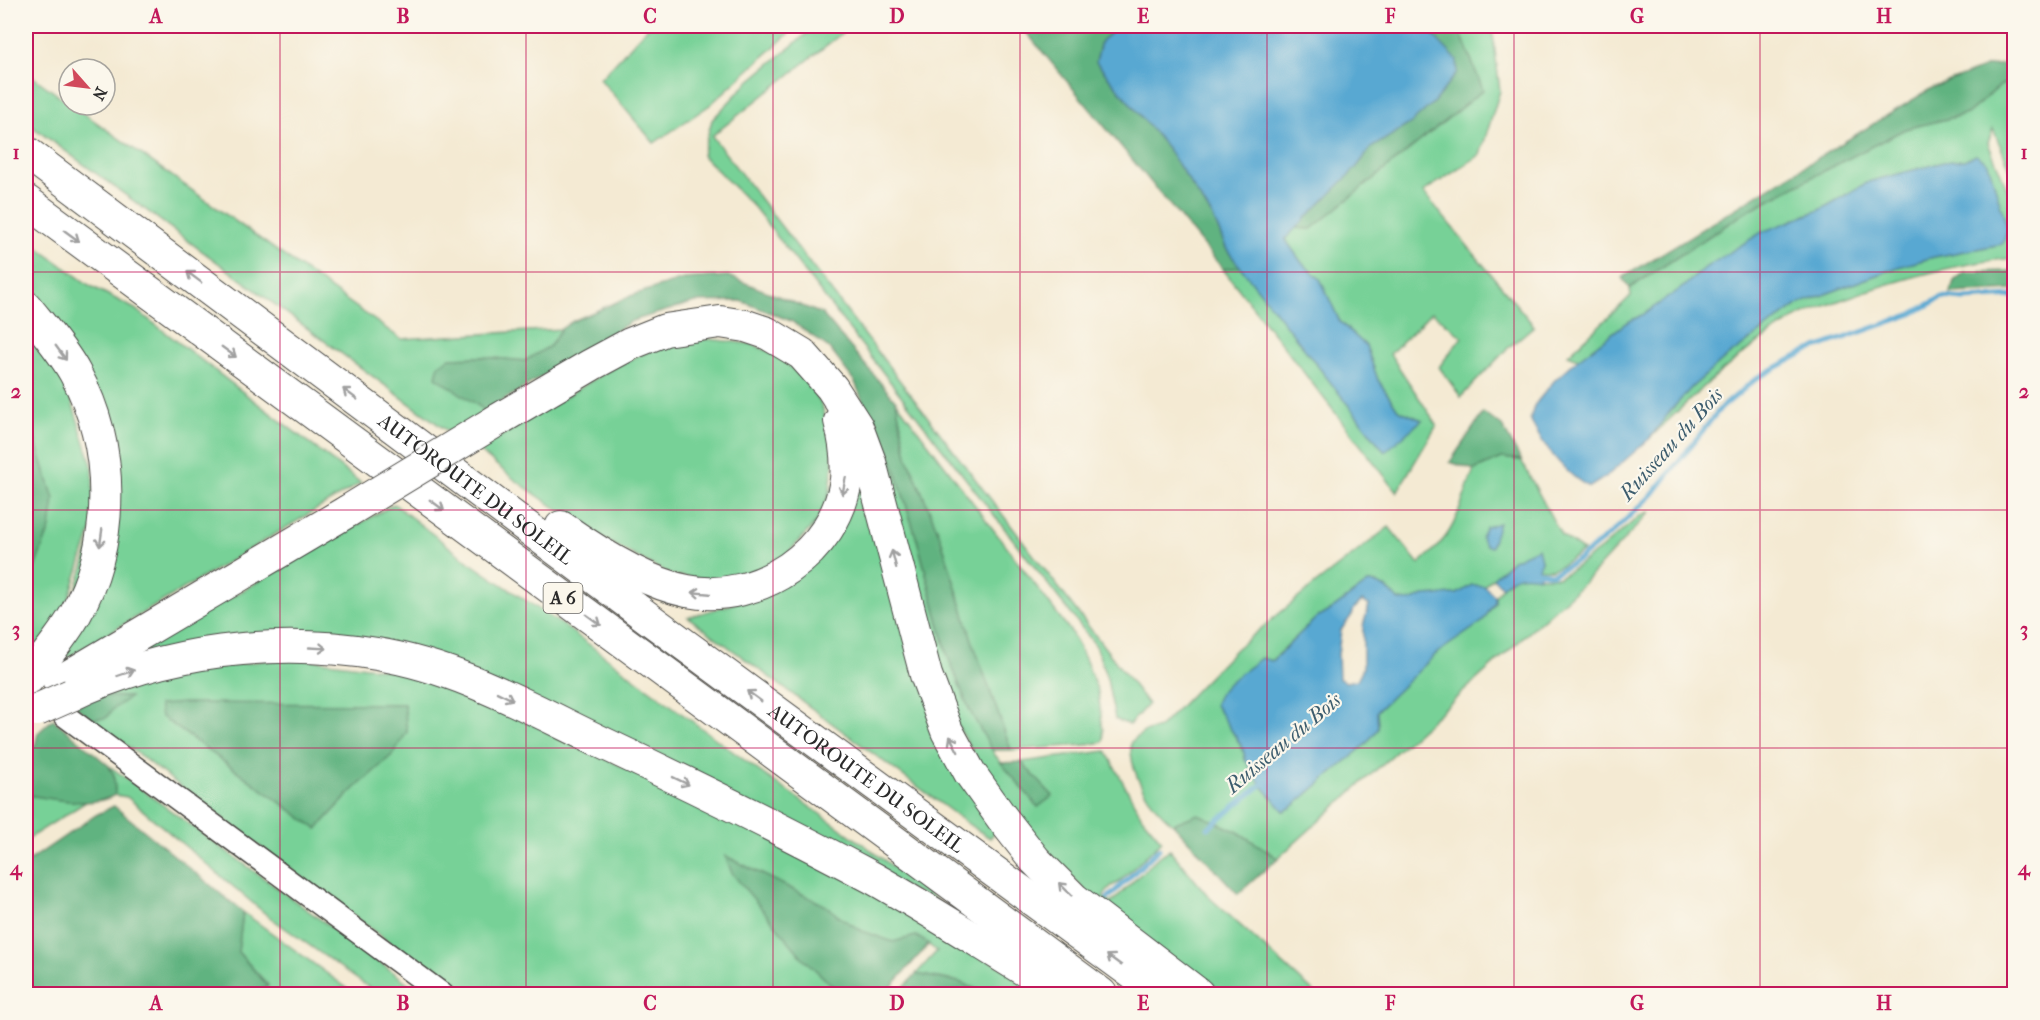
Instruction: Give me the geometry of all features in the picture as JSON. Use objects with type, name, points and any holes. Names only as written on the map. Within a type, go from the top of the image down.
[{"type":"highway","name":"AUTOROUTE DU SOLEIL","points":[[26,152],[655,623],[1161,994]]},
{"type":"highway","name":"AUTOROUTE DU SOLEIL","points":[[26,201],[1101,994]]},
{"type":"highway","points":[[26,307],[75,372],[94,418],[103,452],[105,484],[105,512],[100,549],[88,587],[71,620],[40,698]]},
{"type":"highway","points":[[40,698],[496,421],[630,344],[664,330],[691,325],[720,322],[746,326],[767,333],[802,354],[832,388],[857,427],[926,675],[947,731],[970,773],[1035,860],[1074,899],[1198,994]]},
{"type":"highway","points":[[481,492],[529,505],[591,549],[631,570],[669,586],[713,594],[738,591],[781,574],[802,559],[832,523],[846,481],[847,457],[832,388]]},
{"type":"highway","points":[[40,698],[94,684],[158,663],[209,653],[266,647],[321,647],[377,654],[426,665],[482,685],[633,757],[854,868],[1062,994]]},
{"type":"street","points":[[40,698],[442,994]]},
{"type":"green space","points":[[649,26],[797,26],[710,105],[654,143],[600,79]]},
{"type":"green space","points":[[816,26],[851,26],[712,136],[1148,704],[1129,725],[1115,719],[1107,679],[1096,646],[754,207],[702,155],[712,120],[748,82]]},
{"type":"green space","points":[[1021,26],[1119,26],[1101,41],[1096,62],[1168,149],[1213,217],[1227,250],[1241,267],[1223,269]]},
{"type":"green space","points":[[1424,26],[1458,26],[1483,90],[1311,229],[1294,228],[1356,168],[1371,148],[1411,123],[1433,103],[1457,73],[1432,34],[1423,29]]},
{"type":"green space","points":[[1458,26],[1485,26],[1493,35],[1500,91],[1480,155],[1423,192],[1534,326],[1508,348],[1461,397],[1439,367],[1462,337],[1432,312],[1390,354],[1437,425],[1397,492],[1223,269],[1241,267],[1384,451],[1422,420],[1398,410],[1378,380],[1366,346],[1340,322],[1320,279],[1302,263],[1285,239],[1294,228],[1311,229],[1483,90]]},
{"type":"green space","points":[[2014,63],[2014,81],[2001,85],[1967,114],[1905,129],[1749,210],[1630,288],[1622,278],[1932,88],[1988,66]]},
{"type":"green space","points":[[26,72],[57,94],[57,117],[89,117],[401,339],[561,329],[550,346],[525,361],[483,357],[450,358],[437,377],[486,411],[450,433],[26,122]]},
{"type":"green space","points":[[2014,81],[2014,178],[1993,129],[1988,143],[2014,205],[2014,258],[1926,273],[1803,315],[1777,329],[1738,357],[1649,439],[1692,387],[1723,360],[1799,304],[1898,267],[1934,257],[2002,244],[2008,230],[2000,205],[1976,155],[1964,160],[1944,162],[1868,182],[1820,210],[1795,219],[1706,267],[1683,287],[1644,314],[1626,323],[1578,359],[1568,355],[1631,296],[1630,288],[1749,210],[1905,129],[1967,114],[2001,85]]},
{"type":"green space","points":[[26,239],[89,285],[135,309],[361,483],[52,667],[113,471],[26,294]]},
{"type":"green space","points":[[2014,271],[2014,290],[1950,293],[1954,281],[1965,272]]},
{"type":"green space","points":[[728,276],[822,314],[896,401],[907,456],[940,536],[972,640],[1011,750],[992,750],[970,711],[948,657],[918,543],[882,434],[867,412],[855,382],[829,348],[791,321],[741,301],[695,302],[632,321],[486,411],[436,377],[439,365],[450,358],[483,357],[525,361],[550,346],[561,329],[573,321],[633,295],[683,279]]},
{"type":"green space","points":[[26,322],[65,380],[93,468],[93,526],[65,610],[26,663],[26,586],[54,499],[26,412]]},
{"type":"green space","points":[[708,339],[752,344],[779,356],[807,382],[821,403],[831,435],[833,464],[830,490],[819,519],[778,564],[725,582],[671,575],[590,532],[515,480],[478,450],[614,367],[665,343]]},
{"type":"green space","points":[[896,401],[1071,632],[1098,692],[1103,742],[1011,750],[972,640],[940,536],[907,456]]},
{"type":"green space","points":[[26,412],[54,499],[50,528],[26,586],[26,483],[31,477],[26,457]]},
{"type":"green space","points":[[867,412],[882,434],[890,453],[918,543],[948,657],[970,711],[995,755],[1038,807],[1052,796],[1021,762],[1106,751],[1142,817],[1162,841],[1118,883],[1111,886],[1103,897],[1111,903],[1159,856],[1170,850],[1210,898],[1316,994],[1214,994],[1094,900],[1003,806],[947,706],[894,524]]},
{"type":"green space","points":[[1483,413],[1502,426],[1521,460],[1502,458],[1474,470],[1450,462]]},
{"type":"green space","points":[[854,447],[996,831],[990,838],[688,617],[729,605],[787,580]]},
{"type":"green space","points":[[1502,458],[1521,460],[1561,535],[1583,551],[1552,569],[1539,569],[1541,560],[1513,560],[1484,586],[1472,585],[1457,594],[1424,596],[1409,601],[1398,600],[1391,592],[1377,583],[1368,583],[1331,610],[1317,617],[1271,661],[1261,658],[1244,672],[1216,705],[1243,749],[1245,759],[1284,811],[1292,807],[1366,744],[1378,729],[1377,711],[1437,653],[1482,622],[1495,602],[1495,596],[1509,579],[1521,573],[1540,577],[1559,577],[1602,548],[1641,515],[1650,512],[1583,584],[1278,858],[1238,832],[1198,814],[1173,824],[1164,816],[1142,788],[1137,777],[1133,766],[1131,742],[1144,732],[1159,728],[1236,649],[1389,527],[1419,564],[1449,532],[1474,470]]},
{"type":"green space","points":[[394,504],[470,563],[567,628],[942,904],[378,647],[107,668]]},
{"type":"green space","points":[[291,657],[428,675],[841,869],[1045,994],[986,994],[959,982],[916,974],[937,951],[916,936],[893,942],[862,931],[826,906],[726,856],[802,957],[841,994],[459,994],[92,719],[106,717],[129,697],[93,696],[159,675]],"holes":[[[404,704],[407,732],[317,829],[161,716],[159,706]]]},
{"type":"green space","points":[[93,696],[130,697],[112,710],[106,718],[92,719],[75,706]]},
{"type":"green space","points":[[184,703],[404,704],[407,732],[392,755],[350,793],[317,829],[161,716],[159,705]]},
{"type":"green space","points":[[53,719],[108,765],[114,775],[115,795],[83,802],[26,795],[26,749],[35,746],[38,733]]},
{"type":"green space","points":[[1021,762],[1053,796],[1038,807],[1001,763]]},
{"type":"green space","points":[[108,765],[423,994],[378,994],[268,916],[127,797],[115,795],[114,775]]},
{"type":"green space","points":[[26,795],[86,802],[26,840]]},
{"type":"green space","points":[[114,806],[243,912],[238,952],[268,986],[257,994],[26,994],[26,863],[96,815]]},
{"type":"green space","points":[[1198,814],[1238,832],[1278,858],[1238,894],[1173,824]]},
{"type":"green space","points":[[725,856],[826,906],[862,931],[893,942],[916,936],[929,944],[885,994],[841,994],[802,957],[732,873]]},
{"type":"green space","points":[[243,912],[355,994],[257,994],[268,985],[238,952]]},
{"type":"green space","points":[[916,974],[959,982],[987,994],[897,994]]},
{"type":"water","points":[[1119,26],[1424,26],[1424,29],[1432,34],[1457,60],[1457,73],[1433,103],[1411,123],[1371,148],[1356,168],[1285,239],[1302,263],[1320,279],[1340,322],[1366,346],[1378,380],[1398,410],[1422,420],[1385,452],[1227,250],[1213,217],[1168,149],[1096,62],[1101,41]]},
{"type":"water","points":[[1976,155],[1988,163],[2008,230],[2002,244],[1934,257],[1898,267],[1799,304],[1723,360],[1692,387],[1649,439],[1607,476],[1590,487],[1563,467],[1540,437],[1530,418],[1537,402],[1554,381],[1578,359],[1626,323],[1644,314],[1683,287],[1706,267],[1762,232],[1820,210],[1868,182],[1944,162],[1964,160]]},
{"type":"water","points":[[1499,523],[1491,547],[1485,545],[1481,537],[1486,527]]},
{"type":"water","points":[[1538,548],[1541,560],[1540,577],[1519,576],[1502,587],[1493,578],[1513,560]]},
{"type":"water","points":[[1368,583],[1385,588],[1398,600],[1409,601],[1424,596],[1457,594],[1472,585],[1484,586],[1495,596],[1495,602],[1482,622],[1437,653],[1377,711],[1378,729],[1366,744],[1292,807],[1284,811],[1261,785],[1245,759],[1243,748],[1215,705],[1222,691],[1234,678],[1261,658],[1272,661],[1317,617],[1331,610]],"holes":[[[1362,601],[1369,605],[1363,626],[1363,668],[1357,680],[1346,682],[1339,679],[1338,654],[1341,630]]]},
{"type":"waterway","name":"Ruisseau du Bois","points":[[1533,571],[1552,574],[1578,560],[1615,530],[1653,494],[1719,410],[1757,378],[1807,351],[1912,314],[1942,297],[1964,299],[2014,296]]},
{"type":"waterway","name":"Ruisseau du Bois","points":[[1208,828],[1266,781]]},
{"type":"waterway","name":"Ruisseau du Bois","points":[[1108,898],[1159,849]]}]
